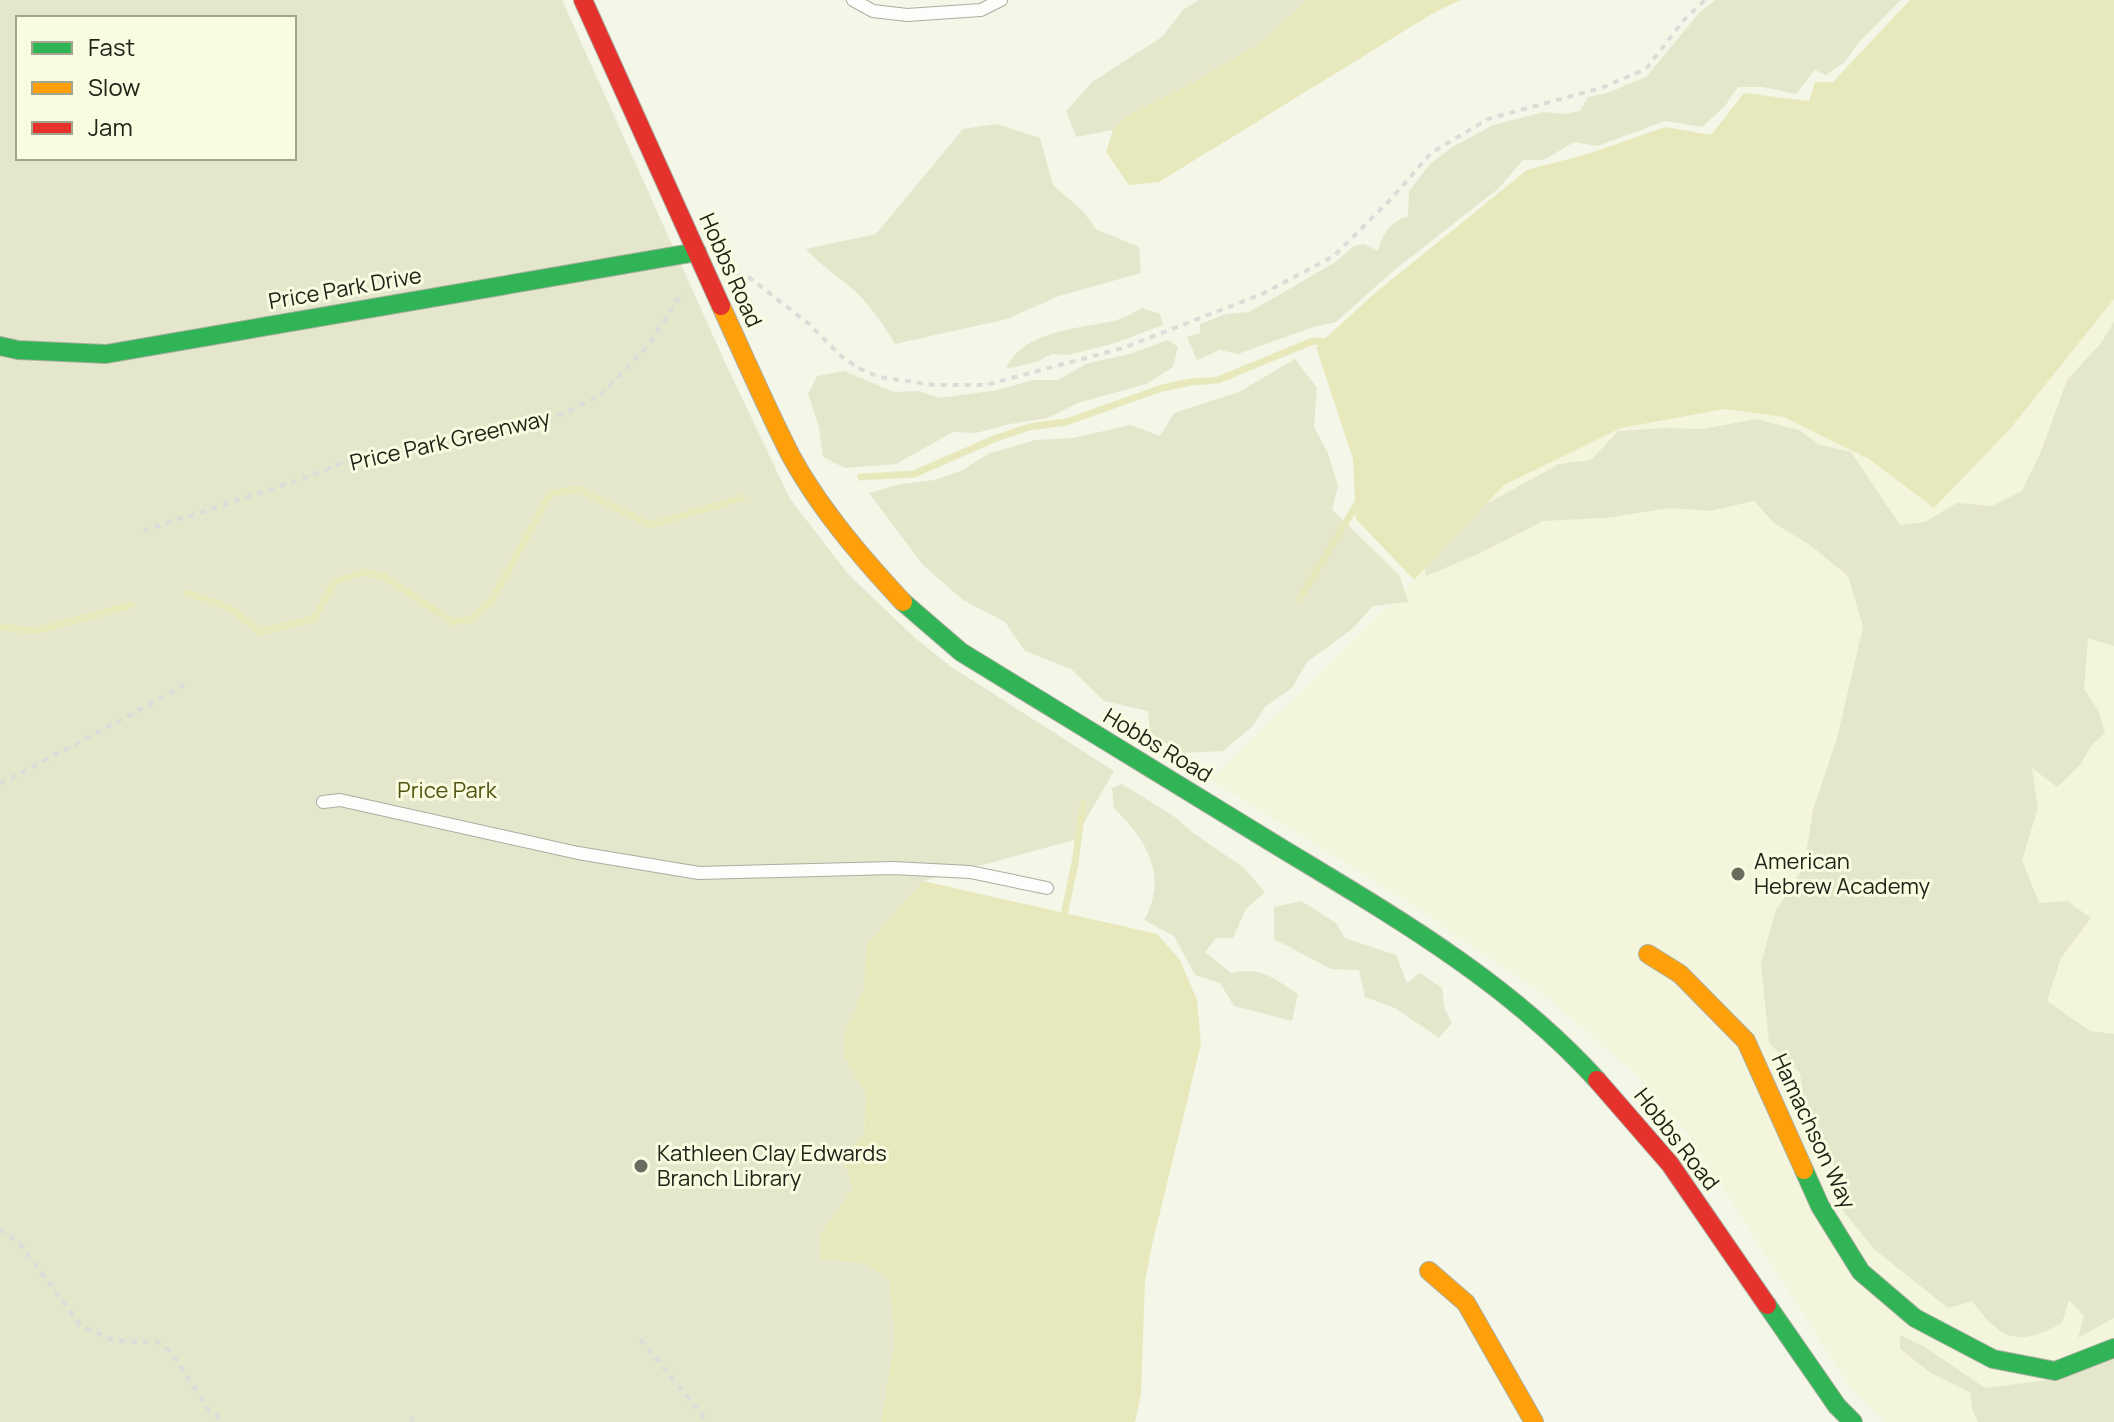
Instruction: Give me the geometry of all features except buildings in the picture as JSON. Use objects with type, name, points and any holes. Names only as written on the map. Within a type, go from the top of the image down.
[{"type":"street","name":"Hobbs Road","points":[[583,0],[792,457],[852,545],[911,611],[961,652],[1414,929],[1496,986],[1569,1049],[1670,1164],[1837,1406],[1853,1422]]},
{"type":"street","name":"Price Park Drive","points":[[0,346],[18,350],[106,354],[697,252]]},
{"type":"street","name":"Hamachson Way","points":[[1648,954],[1680,974],[1746,1041],[1820,1206],[1861,1272],[1915,1318],[1993,1359],[2055,1371],[2114,1348]]},
{"type":"street","points":[[1429,1271],[1466,1303],[1534,1422]]},
{"type":"lane","points":[[853,0],[873,11],[915,14],[981,10],[1001,0]]},
{"type":"lane","points":[[915,14],[917,0]]},
{"type":"lane","points":[[323,802],[340,800],[578,853],[699,873],[893,868],[970,872],[1047,888]]},
{"type":"path","points":[[709,280],[746,275],[809,324],[841,356],[879,377],[934,385],[986,385],[1123,348],[1262,294],[1334,256],[1391,199],[1431,153],[1488,119],[1601,88],[1646,69],[1684,20],[1705,0]]},
{"type":"path","name":"Price Park Greenway","points":[[143,531],[370,453],[474,438],[545,422],[600,396],[648,346],[680,293],[709,280]]},
{"type":"path","points":[[0,784],[190,681]]},
{"type":"path","points":[[0,1229],[23,1248],[80,1325],[115,1341],[157,1342],[171,1352],[209,1410],[224,1422]]},
{"type":"path","points":[[640,1339],[708,1422]]},
{"type":"shaded area","points":[[1306,0],[1461,0],[1435,12],[1159,182],[1129,185],[1106,152],[1113,130],[1130,114],[1192,83],[1265,40]]},
{"type":"shaded area","points":[[1910,0],[2114,0],[2114,299],[2010,429],[1934,508],[1869,459],[1784,417],[1725,409],[1621,428],[1504,485],[1414,580],[1356,519],[1353,459],[1316,347],[1374,294],[1527,170],[1591,153],[1665,127],[1711,135],[1744,93],[1809,101],[1815,82],[1833,82]]},
{"type":"shaded area","name":"American Hebrew Academy","points":[[2114,299],[2114,1422],[1884,1422],[1850,1387],[1690,1137],[1636,1074],[1543,994],[1405,900],[1211,780],[1414,580],[1504,485],[1621,428],[1726,409],[1784,417],[1869,459],[1935,508],[2010,429]]},
{"type":"shaded area","points":[[923,881],[1157,934],[1180,960],[1197,1000],[1201,1044],[1145,1281],[1141,1395],[1135,1422],[881,1422],[895,1338],[889,1278],[862,1263],[821,1259],[819,1235],[853,1189],[842,1155],[864,1136],[866,1094],[845,1058],[845,1030],[863,991],[867,944]]},
{"type":"green space","name":"Price Park","points":[[0,0],[562,0],[790,499],[849,575],[914,637],[950,666],[1114,771],[1074,840],[923,881],[867,944],[863,991],[845,1030],[845,1058],[866,1094],[864,1137],[842,1155],[853,1189],[821,1259],[862,1263],[889,1277],[895,1338],[881,1422],[0,1422]]},
{"type":"green space","points":[[1199,0],[1306,0],[1265,40],[1192,83],[1130,114],[1113,130],[1076,137],[1066,111],[1092,82],[1162,37],[1184,9]]},
{"type":"green space","points":[[1715,0],[1901,0],[1858,43],[1845,62],[1826,75],[1815,70],[1796,94],[1763,87],[1738,87],[1725,106],[1702,127],[1665,121],[1597,146],[1574,142],[1544,160],[1523,160],[1499,188],[1393,271],[1336,322],[1238,354],[1220,350],[1197,360],[1187,337],[1200,333],[1200,324],[1226,314],[1249,312],[1334,263],[1354,246],[1364,244],[1378,251],[1388,229],[1408,216],[1409,191],[1431,163],[1451,148],[1493,125],[1544,112],[1564,114],[1580,111],[1588,97],[1607,93],[1646,77],[1699,13]]},
{"type":"green space","points":[[996,124],[1040,138],[1053,185],[1082,210],[1096,229],[1139,247],[1141,273],[1059,296],[1007,319],[895,344],[860,296],[806,249],[876,234],[963,129]]},
{"type":"green space","points":[[1142,308],[1160,314],[1163,325],[1112,344],[1068,355],[1052,354],[1036,362],[1006,369],[1013,356],[1037,339],[1117,320]]},
{"type":"green space","points":[[2114,322],[2114,646],[2088,638],[2084,689],[2098,710],[2105,733],[2092,745],[2080,765],[2057,787],[2032,768],[2038,808],[2022,860],[2039,903],[2067,901],[2091,918],[2061,958],[2047,1001],[2090,1031],[2114,1034],[2114,1318],[2078,1338],[2084,1316],[2069,1300],[2062,1323],[2047,1331],[2022,1337],[2002,1332],[1972,1301],[1948,1308],[1874,1249],[1841,1208],[1836,1170],[1806,1115],[1800,1073],[1769,1043],[1761,964],[1775,912],[1804,866],[1813,810],[1837,738],[1863,627],[1848,576],[1810,545],[1774,523],[1754,501],[1710,511],[1670,508],[1605,518],[1543,521],[1426,576],[1421,540],[1559,464],[1591,460],[1618,431],[1704,429],[1756,419],[1799,430],[1820,445],[1851,452],[1900,525],[1925,522],[1957,503],[1992,506],[2022,491],[2040,454],[2067,380],[2101,343]]},
{"type":"green space","points":[[1168,340],[1178,347],[1173,367],[1146,384],[1078,403],[1048,418],[976,433],[953,432],[896,464],[845,468],[823,457],[819,427],[808,394],[817,376],[844,371],[894,392],[919,391],[939,398],[998,390],[1033,380],[1058,380],[1086,364],[1133,353]]},
{"type":"green space","points":[[1295,359],[1317,388],[1314,427],[1328,453],[1338,486],[1332,509],[1400,576],[1408,602],[1373,606],[1352,629],[1307,662],[1292,688],[1265,707],[1253,726],[1223,751],[1180,753],[1150,733],[1148,711],[1104,701],[1071,669],[1025,651],[1005,622],[963,600],[923,565],[869,493],[901,484],[934,480],[961,471],[988,454],[1035,440],[1072,438],[1131,425],[1160,436],[1174,413],[1239,392]]},
{"type":"green space","points":[[1122,784],[1175,817],[1244,868],[1265,892],[1246,909],[1233,938],[1216,938],[1205,952],[1231,973],[1259,973],[1298,994],[1292,1021],[1234,1006],[1220,983],[1195,975],[1174,936],[1144,920],[1151,904],[1154,873],[1136,833],[1114,808],[1112,788]]},
{"type":"green space","points":[[1301,901],[1336,923],[1345,938],[1396,955],[1407,983],[1420,973],[1442,988],[1445,1010],[1452,1023],[1439,1038],[1395,1008],[1365,997],[1359,970],[1331,969],[1274,939],[1274,907]]},
{"type":"green space","points":[[1900,1335],[1923,1346],[1985,1388],[2055,1379],[2114,1357],[2114,1422],[1978,1422],[1972,1409],[1971,1393],[1931,1373],[1900,1349]]},
{"type":"waterway","points":[[861,477],[914,474],[1029,427],[1066,422],[1162,388],[1218,380],[1313,341],[1329,342]]},
{"type":"waterway","points":[[187,593],[230,608],[260,632],[314,619],[335,581],[365,572],[383,576],[453,622],[469,620],[491,602],[550,494],[578,489],[651,525],[742,498]]},
{"type":"waterway","points":[[1300,598],[1359,501]]},
{"type":"waterway","points":[[0,627],[36,631],[131,605]]},
{"type":"waterway","points":[[1063,920],[1083,804]]},
{"type":"traffic: fast","points":[[0,346],[18,350],[106,354],[697,252]]},
{"type":"traffic: fast","points":[[903,602],[961,652],[1369,901],[1450,954],[1527,1013],[1597,1080]]},
{"type":"traffic: fast","points":[[1804,1170],[1820,1206],[1861,1272],[1915,1318],[1993,1359],[2055,1371],[2114,1348]]},
{"type":"traffic: fast","points":[[1767,1305],[1837,1406],[1853,1422]]},
{"type":"traffic: slow","points":[[721,306],[802,476],[842,532],[903,602]]},
{"type":"traffic: slow","points":[[1648,954],[1680,974],[1746,1041],[1804,1170]]},
{"type":"traffic: slow","points":[[1429,1271],[1466,1303],[1534,1422]]},
{"type":"traffic: jam","points":[[583,0],[721,306]]},
{"type":"traffic: jam","points":[[1597,1080],[1670,1164],[1767,1305]]},
{"type":"place","name":"American Hebrew Academy","points":[[1738,874]]},
{"type":"place","name":"Kathleen Clay Edwards Branch Library","points":[[641,1166]]}]
